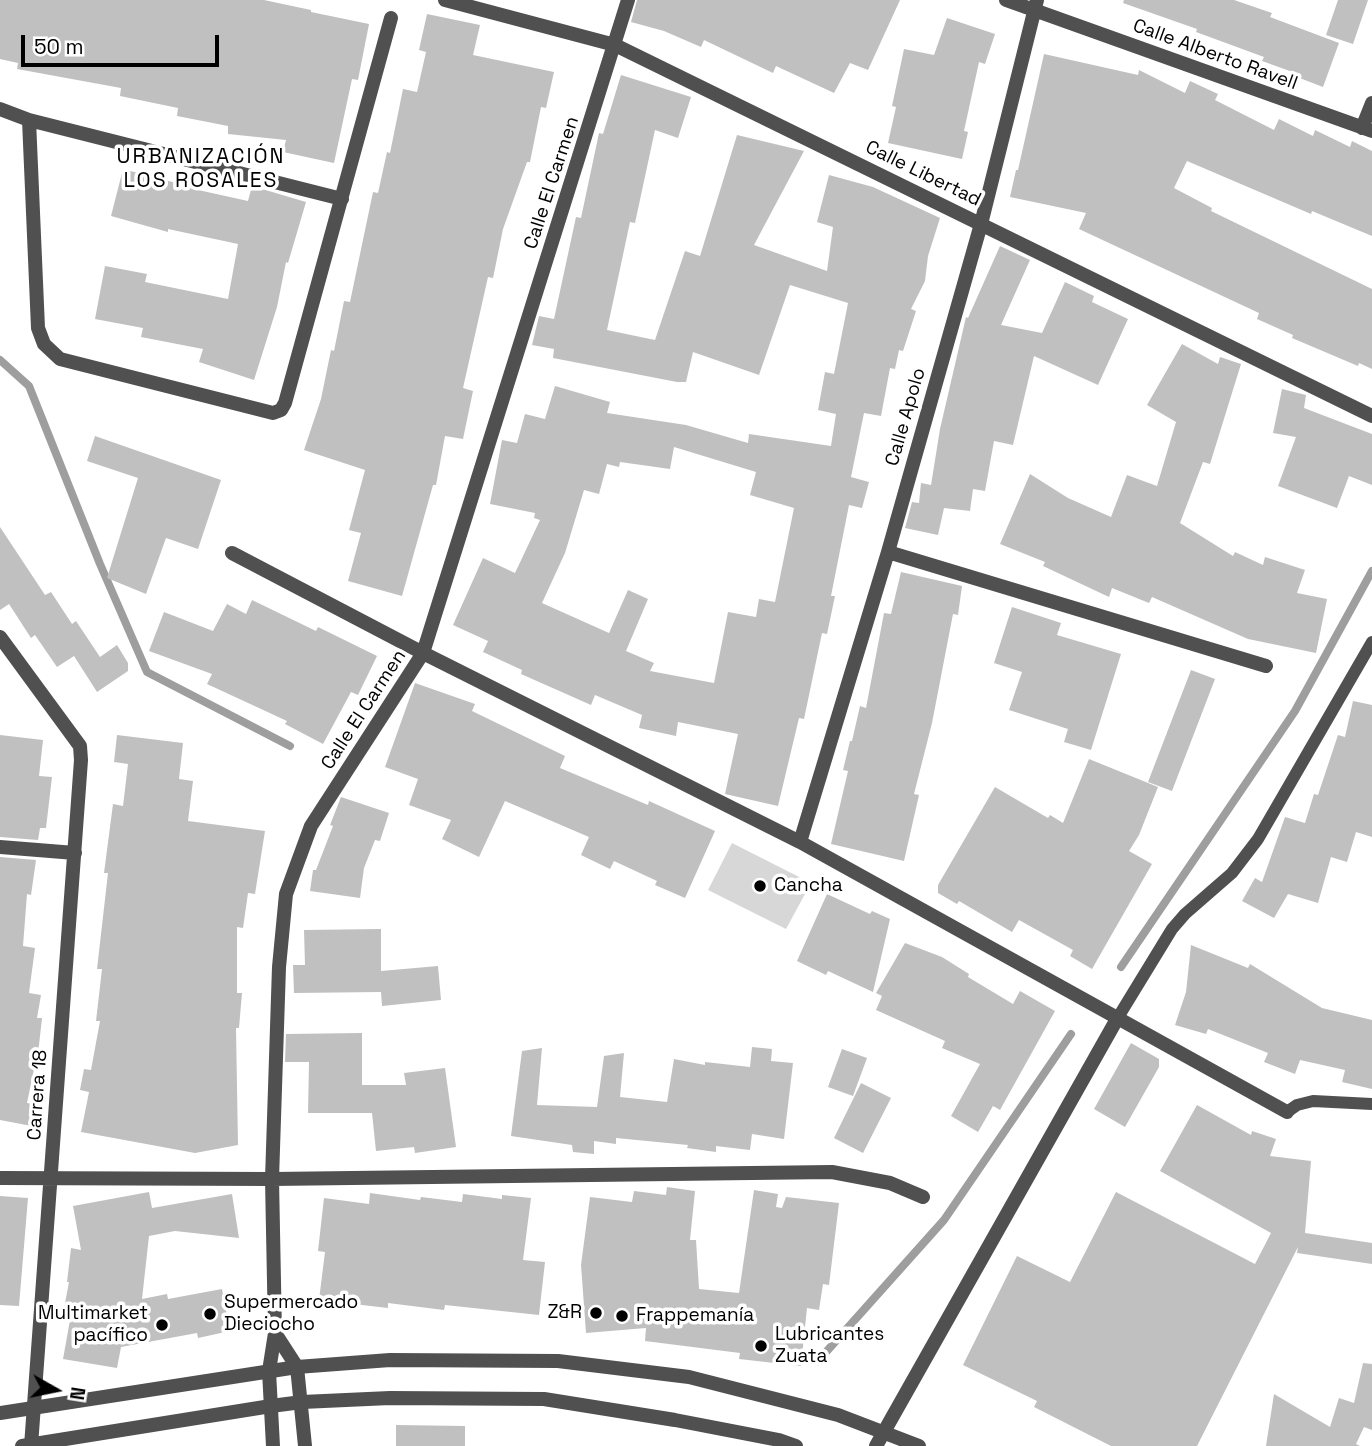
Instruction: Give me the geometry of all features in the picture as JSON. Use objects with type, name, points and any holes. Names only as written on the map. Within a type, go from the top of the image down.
[{"type":"street","name":"Calle Libertad","points":[[445,0],[615,45],[1372,416]]},
{"type":"street","name":"Calle El Carmen","points":[[273,1446],[270,1371],[275,1333],[272,1179],[279,967],[286,894],[311,827],[423,653],[628,0]]},
{"type":"street","name":"Calle Alberto Ravell","points":[[1006,0],[1036,5],[1367,129]]},
{"type":"street","name":"Calle Apolo","points":[[800,842],[888,552],[981,224],[1036,5]]},
{"type":"street","points":[[29,120],[37,328],[44,344],[60,359],[273,413],[281,410],[285,403],[391,18]]},
{"type":"street","points":[[1367,129],[1372,103]]},
{"type":"street","points":[[0,109],[29,120],[342,199]]},
{"type":"street","points":[[888,552],[1266,666]]},
{"type":"street","points":[[232,553],[423,653],[800,842],[1287,1112]]},
{"type":"street","name":"Carrera 18","points":[[0,638],[80,746],[81,760],[52,1178],[34,1409],[28,1446]]},
{"type":"street","points":[[0,847],[75,853]]},
{"type":"street","points":[[876,1446],[1117,1019]]},
{"type":"street","points":[[0,1178],[272,1179],[832,1172],[890,1183],[923,1197]]},
{"type":"street","points":[[275,1333],[297,1367],[305,1446]]},
{"type":"street","points":[[0,1413],[297,1367],[390,1360],[558,1361],[689,1377],[838,1415],[919,1446]]},
{"type":"street","points":[[28,1446],[271,1406],[390,1398],[544,1399],[676,1420],[796,1446]]},
{"type":"lane","points":[[1117,1019],[1172,929],[1201,898],[1232,873],[1258,839],[1372,642]]},
{"type":"lane","points":[[1287,1112],[1297,1105],[1313,1101],[1372,1104]]},
{"type":"shaded area","name":"Cancha","points":[[732,843],[811,883],[786,929],[708,890]]},
{"type":"building","points":[[0,0],[264,0],[369,24],[358,80],[352,79],[334,163],[283,152],[286,140],[228,134],[228,126],[177,116],[178,108],[120,96],[121,88],[17,69],[18,63],[0,59]]},
{"type":"building","points":[[637,0],[900,0],[868,70],[850,63],[834,93],[776,66],[773,73],[704,40],[701,47],[664,31],[631,22]]},
{"type":"building","points":[[1124,0],[1234,0],[1272,13],[1270,17],[1339,43],[1323,87],[1297,77],[1298,74],[1262,61],[1264,57],[1196,32],[1197,29],[1123,3]]},
{"type":"building","points":[[1338,0],[1368,0],[1353,44],[1326,35]]},
{"type":"building","points":[[427,14],[480,25],[473,55],[554,72],[546,108],[541,107],[530,162],[527,162],[503,229],[493,278],[488,277],[463,388],[473,391],[463,439],[445,436],[436,485],[433,485],[402,596],[348,581],[361,533],[349,530],[365,470],[304,450],[321,399],[331,350],[334,351],[344,301],[350,302],[373,192],[378,193],[387,152],[390,153],[403,89],[417,92],[426,52],[419,50]]},
{"type":"building","points":[[947,18],[995,34],[985,64],[979,62],[964,131],[968,132],[962,159],[888,143],[896,107],[892,106],[904,49],[934,55]]},
{"type":"building","points":[[1044,54],[1138,75],[1139,70],[1185,93],[1190,81],[1218,94],[1215,100],[1274,130],[1279,119],[1313,136],[1315,130],[1350,147],[1352,141],[1372,151],[1372,236],[1312,211],[1311,214],[1187,161],[1174,188],[1212,208],[1211,211],[1372,289],[1372,369],[1359,363],[1358,366],[1292,338],[1293,335],[1257,319],[1259,313],[1079,229],[1086,213],[1010,197]]},
{"type":"building","points":[[621,75],[691,97],[678,138],[655,130],[635,223],[630,222],[607,330],[655,340],[685,251],[700,256],[737,135],[804,151],[754,245],[827,271],[833,227],[817,222],[829,175],[873,187],[940,218],[928,256],[925,281],[911,309],[916,311],[903,351],[899,350],[895,369],[890,368],[881,416],[864,413],[851,477],[869,482],[862,508],[849,505],[831,596],[835,596],[827,634],[822,633],[804,719],[799,718],[778,806],[725,794],[738,734],[678,722],[676,736],[639,728],[642,715],[595,695],[591,705],[521,674],[522,670],[483,652],[488,641],[453,625],[483,558],[515,573],[540,520],[534,518],[535,513],[490,504],[502,440],[517,443],[525,414],[545,419],[555,386],[610,402],[607,413],[686,425],[748,443],[749,434],[831,446],[836,414],[818,410],[825,372],[834,374],[848,303],[790,285],[759,375],[693,352],[686,382],[677,382],[553,358],[554,349],[532,345],[539,316],[554,319],[576,217],[581,218],[599,133],[603,134]],"holes":[[[674,447],[756,472],[750,495],[794,508],[775,602],[759,599],[756,617],[728,612],[714,683],[650,671],[654,663],[626,651],[648,599],[628,590],[609,633],[542,603],[565,553],[584,490],[599,494],[607,464],[619,467],[620,462],[670,469]]]},
{"type":"building","points":[[123,169],[180,186],[248,201],[252,186],[306,202],[288,263],[286,262],[277,307],[254,380],[199,362],[203,349],[141,337],[143,328],[95,319],[105,266],[147,274],[145,282],[228,299],[238,244],[168,229],[168,232],[111,216]]},
{"type":"building","points":[[1000,246],[1030,260],[1001,325],[1042,333],[1065,282],[1094,296],[1092,302],[1128,319],[1098,385],[1034,356],[1013,445],[994,441],[985,491],[973,489],[970,511],[944,508],[938,535],[905,528],[912,502],[919,503],[921,483],[931,485],[940,429],[966,317],[968,318]]},
{"type":"building","points":[[1182,344],[1218,364],[1220,357],[1241,364],[1210,464],[1203,462],[1180,523],[1233,556],[1235,552],[1263,565],[1265,557],[1305,570],[1297,593],[1327,599],[1316,653],[1248,639],[1152,597],[1149,603],[1112,588],[1109,597],[1043,566],[1045,562],[1000,544],[1030,474],[1068,498],[1111,517],[1127,475],[1157,486],[1176,422],[1147,405]]},
{"type":"building","points":[[1282,389],[1306,395],[1304,408],[1372,434],[1372,485],[1349,476],[1337,508],[1278,486],[1296,437],[1273,433]]},
{"type":"building","points":[[95,436],[221,480],[198,549],[166,538],[146,594],[107,578],[138,478],[87,461]]},
{"type":"building","points":[[0,527],[45,595],[51,592],[72,624],[76,621],[100,657],[117,645],[128,663],[128,671],[97,692],[74,656],[57,667],[35,635],[31,638],[9,604],[0,610]]},
{"type":"building","points":[[901,572],[962,586],[958,615],[953,614],[932,723],[914,794],[919,795],[904,861],[831,844],[848,771],[843,770],[850,741],[860,706],[866,708],[884,613],[891,614]]},
{"type":"building","points":[[252,600],[316,631],[318,627],[377,656],[358,695],[351,692],[323,744],[285,724],[287,721],[207,684],[212,674],[149,651],[164,612],[213,631],[227,604],[246,614]]},
{"type":"building","points":[[1012,607],[1061,623],[1057,635],[1121,654],[1091,750],[1064,742],[1068,729],[1009,710],[1022,672],[994,663]]},
{"type":"building","points":[[1191,670],[1215,679],[1172,791],[1148,782]]},
{"type":"building","points":[[415,683],[475,704],[472,711],[565,756],[560,768],[648,805],[649,801],[715,831],[685,898],[655,885],[657,881],[614,861],[610,869],[581,855],[589,837],[505,801],[479,857],[442,839],[451,820],[409,805],[418,779],[385,767]]},
{"type":"building","points":[[1353,701],[1372,705],[1372,837],[1356,832],[1347,862],[1331,857],[1318,903],[1288,894],[1274,918],[1242,901],[1255,878],[1262,882],[1285,817],[1305,823],[1314,794],[1318,795],[1338,735],[1345,737]]},
{"type":"building","points":[[0,735],[43,740],[39,776],[52,777],[46,828],[40,828],[38,840],[0,837]]},
{"type":"building","points":[[117,735],[183,743],[179,779],[193,781],[188,821],[265,831],[255,894],[248,893],[243,928],[237,927],[237,993],[242,993],[239,1028],[236,1028],[238,1145],[195,1153],[81,1132],[89,1092],[80,1090],[84,1069],[91,1070],[100,1021],[96,1021],[102,969],[97,969],[108,873],[104,873],[113,804],[123,806],[128,764],[114,762]]},
{"type":"building","points":[[1089,759],[1158,787],[1139,835],[1129,851],[1152,864],[1092,969],[1070,956],[1073,950],[1019,920],[1012,932],[959,901],[957,904],[938,893],[938,885],[995,787],[1048,818],[1050,815],[1063,823]]},
{"type":"building","points":[[341,797],[389,813],[380,841],[375,840],[364,868],[360,898],[310,891],[313,870],[316,870],[333,826],[330,825]]},
{"type":"building","points":[[0,857],[36,860],[31,895],[27,894],[23,946],[35,948],[29,993],[41,995],[37,1018],[42,1018],[39,1045],[27,1103],[41,1105],[37,1127],[0,1120]]},
{"type":"building","points":[[827,894],[870,914],[872,911],[890,919],[873,992],[828,971],[826,975],[797,961]]},
{"type":"building","points":[[381,929],[381,971],[438,966],[441,1000],[382,1006],[381,992],[294,993],[293,965],[305,965],[304,930]]},
{"type":"building","points":[[905,943],[942,957],[969,974],[968,977],[1013,1004],[1020,991],[1055,1011],[1000,1110],[993,1106],[978,1132],[951,1116],[980,1064],[942,1048],[945,1041],[876,1010],[882,996],[876,993]]},
{"type":"building","points":[[1191,945],[1248,968],[1250,964],[1322,1008],[1372,1020],[1372,1089],[1342,1082],[1345,1070],[1300,1060],[1295,1074],[1264,1062],[1268,1053],[1208,1029],[1206,1034],[1175,1025],[1186,992]]},
{"type":"building","points":[[362,1033],[362,1085],[406,1085],[404,1073],[445,1068],[456,1147],[415,1153],[414,1147],[376,1151],[372,1113],[308,1113],[309,1062],[285,1062],[286,1034]]},
{"type":"building","points":[[1131,1043],[1159,1059],[1159,1067],[1125,1127],[1094,1109]]},
{"type":"building","points":[[752,1047],[772,1049],[771,1061],[793,1063],[784,1139],[752,1134],[750,1150],[716,1146],[716,1152],[687,1148],[688,1145],[616,1138],[616,1144],[594,1141],[594,1154],[573,1152],[572,1145],[511,1136],[522,1051],[542,1048],[537,1105],[597,1107],[604,1056],[624,1053],[620,1097],[667,1102],[674,1059],[705,1065],[705,1062],[750,1067]]},
{"type":"building","points":[[842,1049],[867,1058],[853,1096],[828,1087]]},
{"type":"building","points":[[861,1083],[891,1098],[863,1153],[834,1138]]},
{"type":"building","points":[[1197,1105],[1251,1135],[1252,1131],[1276,1139],[1270,1156],[1311,1161],[1305,1233],[1372,1243],[1372,1264],[1297,1253],[1298,1247],[1197,1446],[1111,1446],[1034,1407],[1037,1401],[963,1365],[1017,1256],[1070,1282],[1116,1192],[1255,1264],[1271,1233],[1160,1171]]},
{"type":"building","points":[[667,1187],[695,1191],[690,1240],[696,1240],[699,1289],[739,1293],[754,1190],[778,1194],[776,1207],[782,1208],[786,1197],[839,1203],[829,1285],[823,1284],[819,1310],[807,1308],[801,1366],[739,1359],[740,1353],[645,1341],[646,1328],[586,1333],[581,1265],[590,1197],[632,1202],[634,1191],[666,1195]]},
{"type":"building","points":[[149,1192],[152,1208],[232,1194],[239,1238],[175,1231],[149,1236],[142,1299],[167,1294],[168,1299],[222,1289],[230,1331],[198,1338],[197,1333],[121,1347],[117,1368],[63,1359],[70,1320],[62,1319],[69,1282],[71,1248],[81,1250],[73,1206]]},
{"type":"building","points":[[370,1193],[462,1202],[463,1194],[502,1199],[502,1195],[531,1198],[523,1260],[545,1262],[539,1315],[445,1305],[444,1310],[388,1303],[388,1308],[319,1300],[325,1252],[318,1251],[324,1198],[369,1204]]},
{"type":"building","points":[[0,1196],[28,1198],[19,1306],[0,1305]]},
{"type":"building","points":[[1363,1363],[1372,1364],[1372,1430],[1364,1427],[1356,1444],[1360,1446],[1266,1446],[1274,1394],[1330,1427],[1339,1398],[1354,1403]]},
{"type":"building","points":[[396,1425],[465,1426],[465,1446],[396,1446]]},
{"type":"waterway","points":[[0,360],[29,386],[100,564],[147,672],[290,746]]},
{"type":"waterway","points":[[1121,967],[1295,711],[1372,571]]},
{"type":"waterway","points":[[818,1361],[944,1220],[1071,1034]]},
{"type":"place","name":"Cancha","points":[[760,886]]},
{"type":"place","name":"Z&R","points":[[596,1313]]},
{"type":"place","name":"Supermercado Dieciocho","points":[[210,1314]]},
{"type":"place","name":"Frappemanía","points":[[622,1316]]},
{"type":"place","name":"Multimarket pacífico","points":[[162,1325]]},
{"type":"place","name":"Lubricantes Zuata","points":[[761,1346]]},
{"type":"district","name":"URBANIZACIÓN LOS ROSALES","points":[[201,169]]}]
